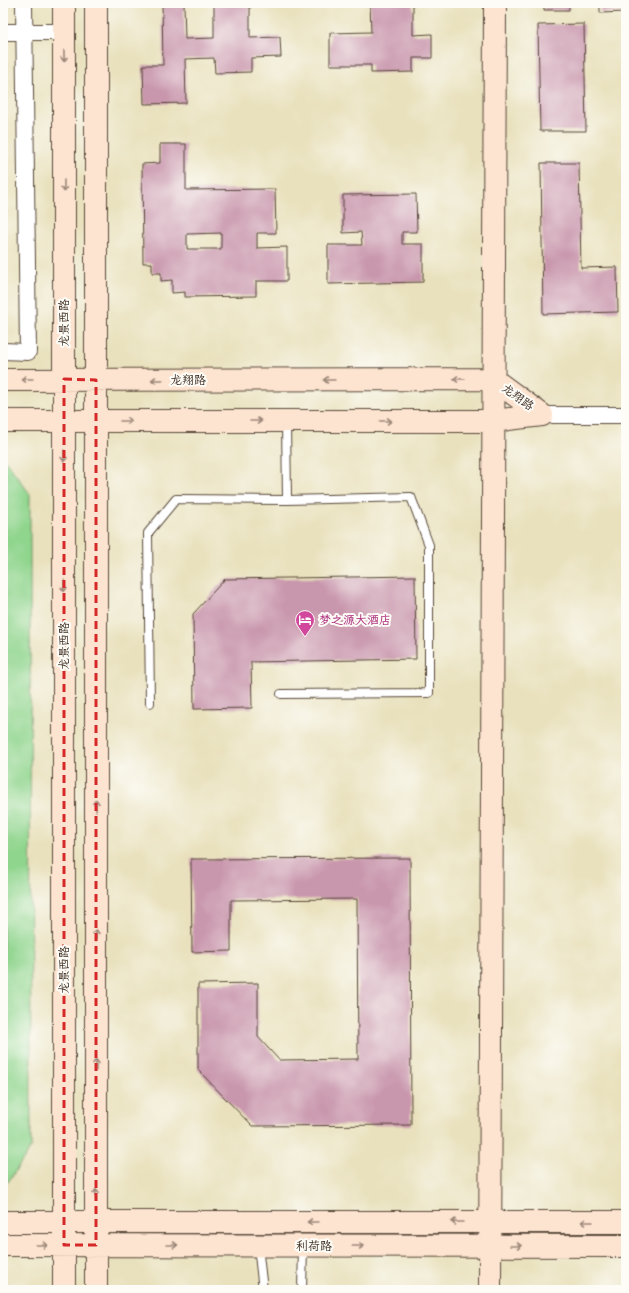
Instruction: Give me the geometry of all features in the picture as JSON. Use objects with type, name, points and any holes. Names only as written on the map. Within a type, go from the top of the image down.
[{"type":"main road","name":"龙景西路","points":[[64,3],[64,1290]]},
{"type":"main road","points":[[96,3],[96,1290]]},
{"type":"main road","points":[[490,1290],[495,3]]},
{"type":"main road","name":"龙翔路","points":[[3,380],[493,379],[542,414]]},
{"type":"main road","name":"龙翔路","points":[[3,421],[493,421],[542,414]]},
{"type":"main road","name":"利荷路","points":[[3,1222],[626,1222]]},
{"type":"main road","name":"利荷路","points":[[3,1245],[626,1246]]},
{"type":"street","points":[[3,351],[28,352],[24,3]]},
{"type":"street","points":[[3,32],[64,32]]},
{"type":"street","points":[[542,414],[626,414]]},
{"type":"lane","points":[[286,421],[287,500]]},
{"type":"lane","points":[[150,702],[148,533],[176,498],[287,500],[411,497],[429,545],[429,693],[281,694]]},
{"type":"lane","points":[[258,1245],[263,1290]]},
{"type":"lane","points":[[302,1290],[303,1246]]},
{"type":"highlighted area","points":[[64,379],[96,380],[96,1245],[64,1245]]},
{"type":"green space","points":[[3,460],[5,460],[30,494],[31,1148],[8,1182],[3,1182]]},
{"type":"building","points":[[162,3],[184,3],[185,39],[214,38],[214,3],[250,3],[250,38],[280,37],[281,57],[251,58],[251,72],[215,73],[214,58],[185,59],[186,103],[144,104],[143,65],[163,65]]},
{"type":"building","points":[[370,3],[413,3],[413,35],[432,34],[432,58],[413,58],[413,72],[371,73],[371,65],[330,65],[330,33],[371,32]]},
{"type":"building","points":[[544,3],[569,3],[569,10],[544,10]]},
{"type":"building","points":[[600,3],[626,3],[626,12],[600,13]]},
{"type":"building","points":[[584,24],[586,131],[540,131],[538,25]]},
{"type":"building","points":[[160,144],[186,144],[186,190],[275,189],[276,233],[257,233],[257,248],[287,247],[287,281],[256,281],[256,296],[185,297],[185,292],[172,293],[172,280],[161,281],[161,273],[152,273],[152,263],[143,263],[142,164],[160,163]],"holes":[[[221,233],[221,249],[187,249],[187,234]]]},
{"type":"building","points":[[541,163],[579,163],[581,268],[617,267],[618,312],[543,314]]},
{"type":"building","points":[[416,194],[417,232],[402,232],[402,244],[423,244],[423,282],[328,284],[328,245],[362,245],[361,232],[343,233],[343,195]]},
{"type":"building","name":"梦之源大酒店","points":[[415,576],[416,659],[251,662],[252,708],[194,709],[193,614],[225,579]]},
{"type":"building","points":[[410,858],[411,1125],[252,1126],[198,1070],[198,984],[258,983],[258,1037],[279,1060],[358,1059],[357,899],[231,900],[231,951],[192,952],[191,859]]},
{"type":"place","name":"梦之源大酒店","points":[[305,637]]}]
